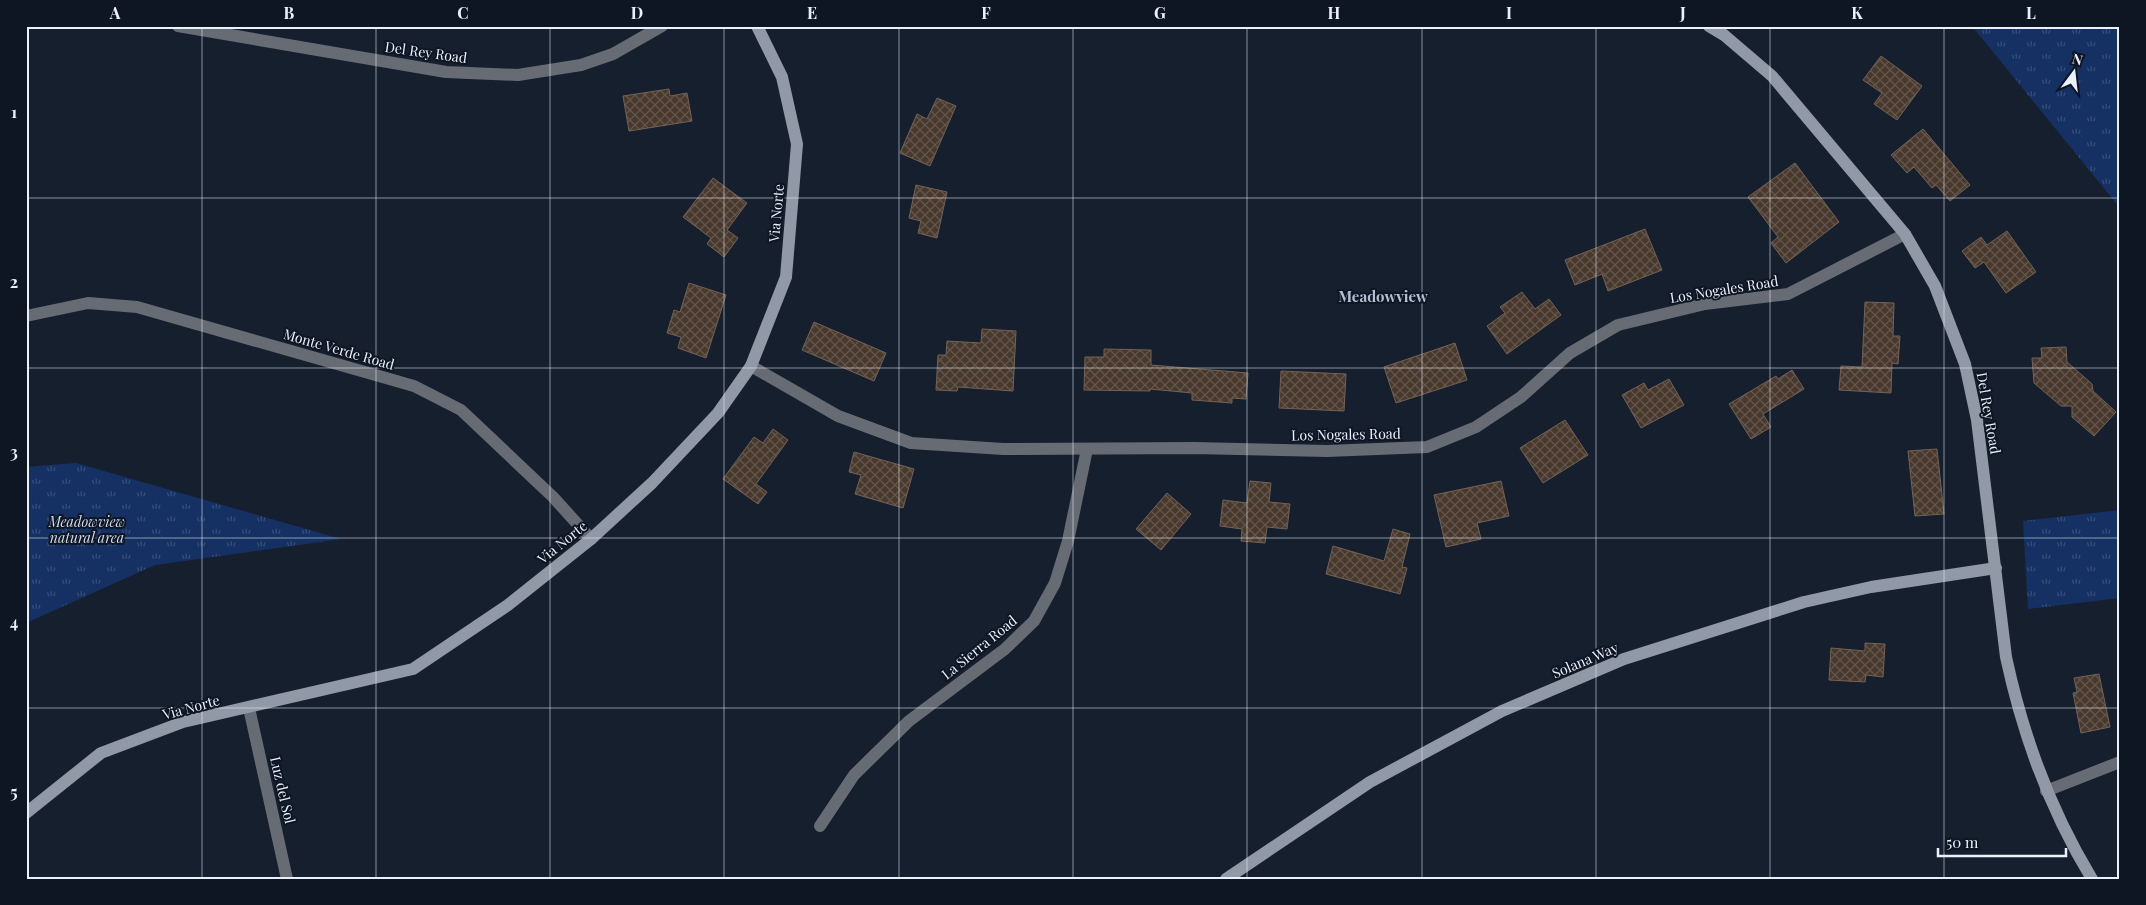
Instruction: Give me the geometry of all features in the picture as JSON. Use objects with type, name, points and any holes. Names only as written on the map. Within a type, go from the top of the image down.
[{"type":"street","name":"Del Rey Road","points":[[178,26],[446,72],[518,75],[581,65],[613,54],[662,26]]},
{"type":"street","name":"Via Norte","points":[[26,813],[101,752],[183,722],[413,669],[508,605],[591,539],[652,483],[718,413],[751,366],[786,277],[797,144],[782,77],[757,26]]},
{"type":"street","name":"Del Rey Road","points":[[1709,26],[1724,35],[1772,76],[1904,234],[1935,286],[1964,364],[1977,420],[2006,657],[2025,733],[2046,791],[2074,850],[2092,879]]},
{"type":"street","name":"Los Nogales Road","points":[[751,366],[838,416],[911,443],[1003,449],[1194,448],[1327,451],[1427,447],[1476,427],[1521,397],[1570,353],[1618,325],[1705,304],[1788,294],[1904,234]]},
{"type":"street","name":"Monte Verde Road","points":[[26,316],[88,303],[137,307],[414,386],[462,410],[553,497],[591,539]]},
{"type":"street","name":"La Sierra Road","points":[[820,826],[854,775],[910,720],[1005,649],[1034,621],[1055,583],[1068,541],[1087,449]]},
{"type":"street","name":"Solana Way","points":[[1226,879],[1370,782],[1502,711],[1624,659],[1804,602],[1871,587],[1996,568]]},
{"type":"street","name":"Luz del Sol","points":[[249,708],[287,879]]},
{"type":"street","points":[[2046,791],[2120,762]]},
{"type":"green space","points":[[1972,26],[2120,26],[2120,208]]},
{"type":"green space","name":"Meadowview natural area","points":[[76,463],[341,539],[155,565],[26,623],[26,467]]},
{"type":"green space","points":[[2120,510],[2120,598],[2028,609],[2023,521]]},
{"type":"building","points":[[1881,56],[1922,86],[1897,120],[1874,104],[1882,93],[1863,80]]},
{"type":"building","points":[[669,89],[670,96],[687,93],[692,121],[629,131],[623,96]]},
{"type":"building","points":[[937,98],[956,106],[930,166],[900,153],[917,114],[927,119]]},
{"type":"building","points":[[1923,129],[1970,185],[1950,201],[1936,185],[1932,188],[1914,167],[1907,173],[1891,155]]},
{"type":"building","points":[[1795,163],[1839,222],[1786,263],[1771,243],[1778,237],[1748,197]]},
{"type":"building","points":[[713,178],[747,203],[727,230],[738,238],[724,257],[707,244],[711,238],[683,217]]},
{"type":"building","points":[[916,185],[947,192],[937,238],[918,233],[921,221],[909,218]]},
{"type":"building","points":[[1645,229],[1662,270],[1608,291],[1602,274],[1575,285],[1565,260]]},
{"type":"building","points":[[2007,231],[2036,272],[2006,293],[1984,262],[1975,268],[1962,251],[1981,237],[1987,245]]},
{"type":"building","points":[[689,283],[726,295],[706,358],[678,348],[681,337],[667,333],[674,310],[680,312]]},
{"type":"building","points":[[1522,292],[1535,309],[1549,299],[1561,315],[1507,354],[1487,326],[1505,313],[1500,307]]},
{"type":"building","points":[[1865,302],[1894,303],[1893,336],[1900,336],[1898,364],[1892,363],[1891,393],[1839,390],[1841,366],[1862,367]]},
{"type":"building","points":[[814,322],[886,353],[874,381],[802,350]]},
{"type":"building","points":[[982,329],[1016,331],[1013,391],[958,387],[957,391],[936,390],[938,355],[946,355],[947,341],[981,343]]},
{"type":"building","points":[[1455,343],[1467,380],[1396,403],[1384,367]]},
{"type":"building","points":[[2066,347],[2067,362],[2092,384],[2093,391],[2116,412],[2094,436],[2072,417],[2072,406],[2061,406],[2034,383],[2032,358],[2042,358],[2041,348]]},
{"type":"building","points":[[1104,349],[1151,350],[1151,365],[1248,373],[1246,399],[1232,398],[1232,403],[1192,400],[1192,393],[1150,389],[1150,391],[1084,390],[1085,357],[1104,357]]},
{"type":"building","points":[[1792,370],[1804,389],[1763,414],[1771,427],[1751,439],[1729,404],[1776,376],[1778,379]]},
{"type":"building","points":[[1281,371],[1346,374],[1344,411],[1279,408]]},
{"type":"building","points":[[1669,379],[1684,405],[1641,428],[1622,395],[1644,383],[1648,390]]},
{"type":"building","points":[[1565,420],[1588,455],[1543,483],[1520,448]]},
{"type":"building","points":[[773,429],[788,440],[756,484],[767,492],[758,504],[723,479],[754,437],[763,443]]},
{"type":"building","points":[[1937,449],[1944,514],[1915,516],[1908,451]]},
{"type":"building","points":[[854,452],[914,469],[903,508],[855,494],[861,475],[849,472]]},
{"type":"building","points":[[1250,481],[1271,483],[1269,502],[1290,504],[1287,529],[1267,527],[1265,543],[1241,541],[1242,529],[1220,526],[1223,500],[1247,503]]},
{"type":"building","points":[[1501,481],[1509,516],[1477,523],[1481,539],[1446,547],[1434,495]]},
{"type":"building","points":[[1167,493],[1191,514],[1161,550],[1136,529]]},
{"type":"building","points":[[1393,529],[1410,534],[1402,567],[1407,568],[1400,594],[1326,574],[1333,546],[1384,561]]},
{"type":"building","points":[[1865,643],[1885,644],[1883,677],[1866,675],[1865,682],[1829,680],[1831,648],[1865,651]]},
{"type":"building","points":[[2099,674],[2110,727],[2081,733],[2073,693],[2077,692],[2074,678]]},
{"type":"district","name":"Meadowview","points":[[1383,296]]}]
